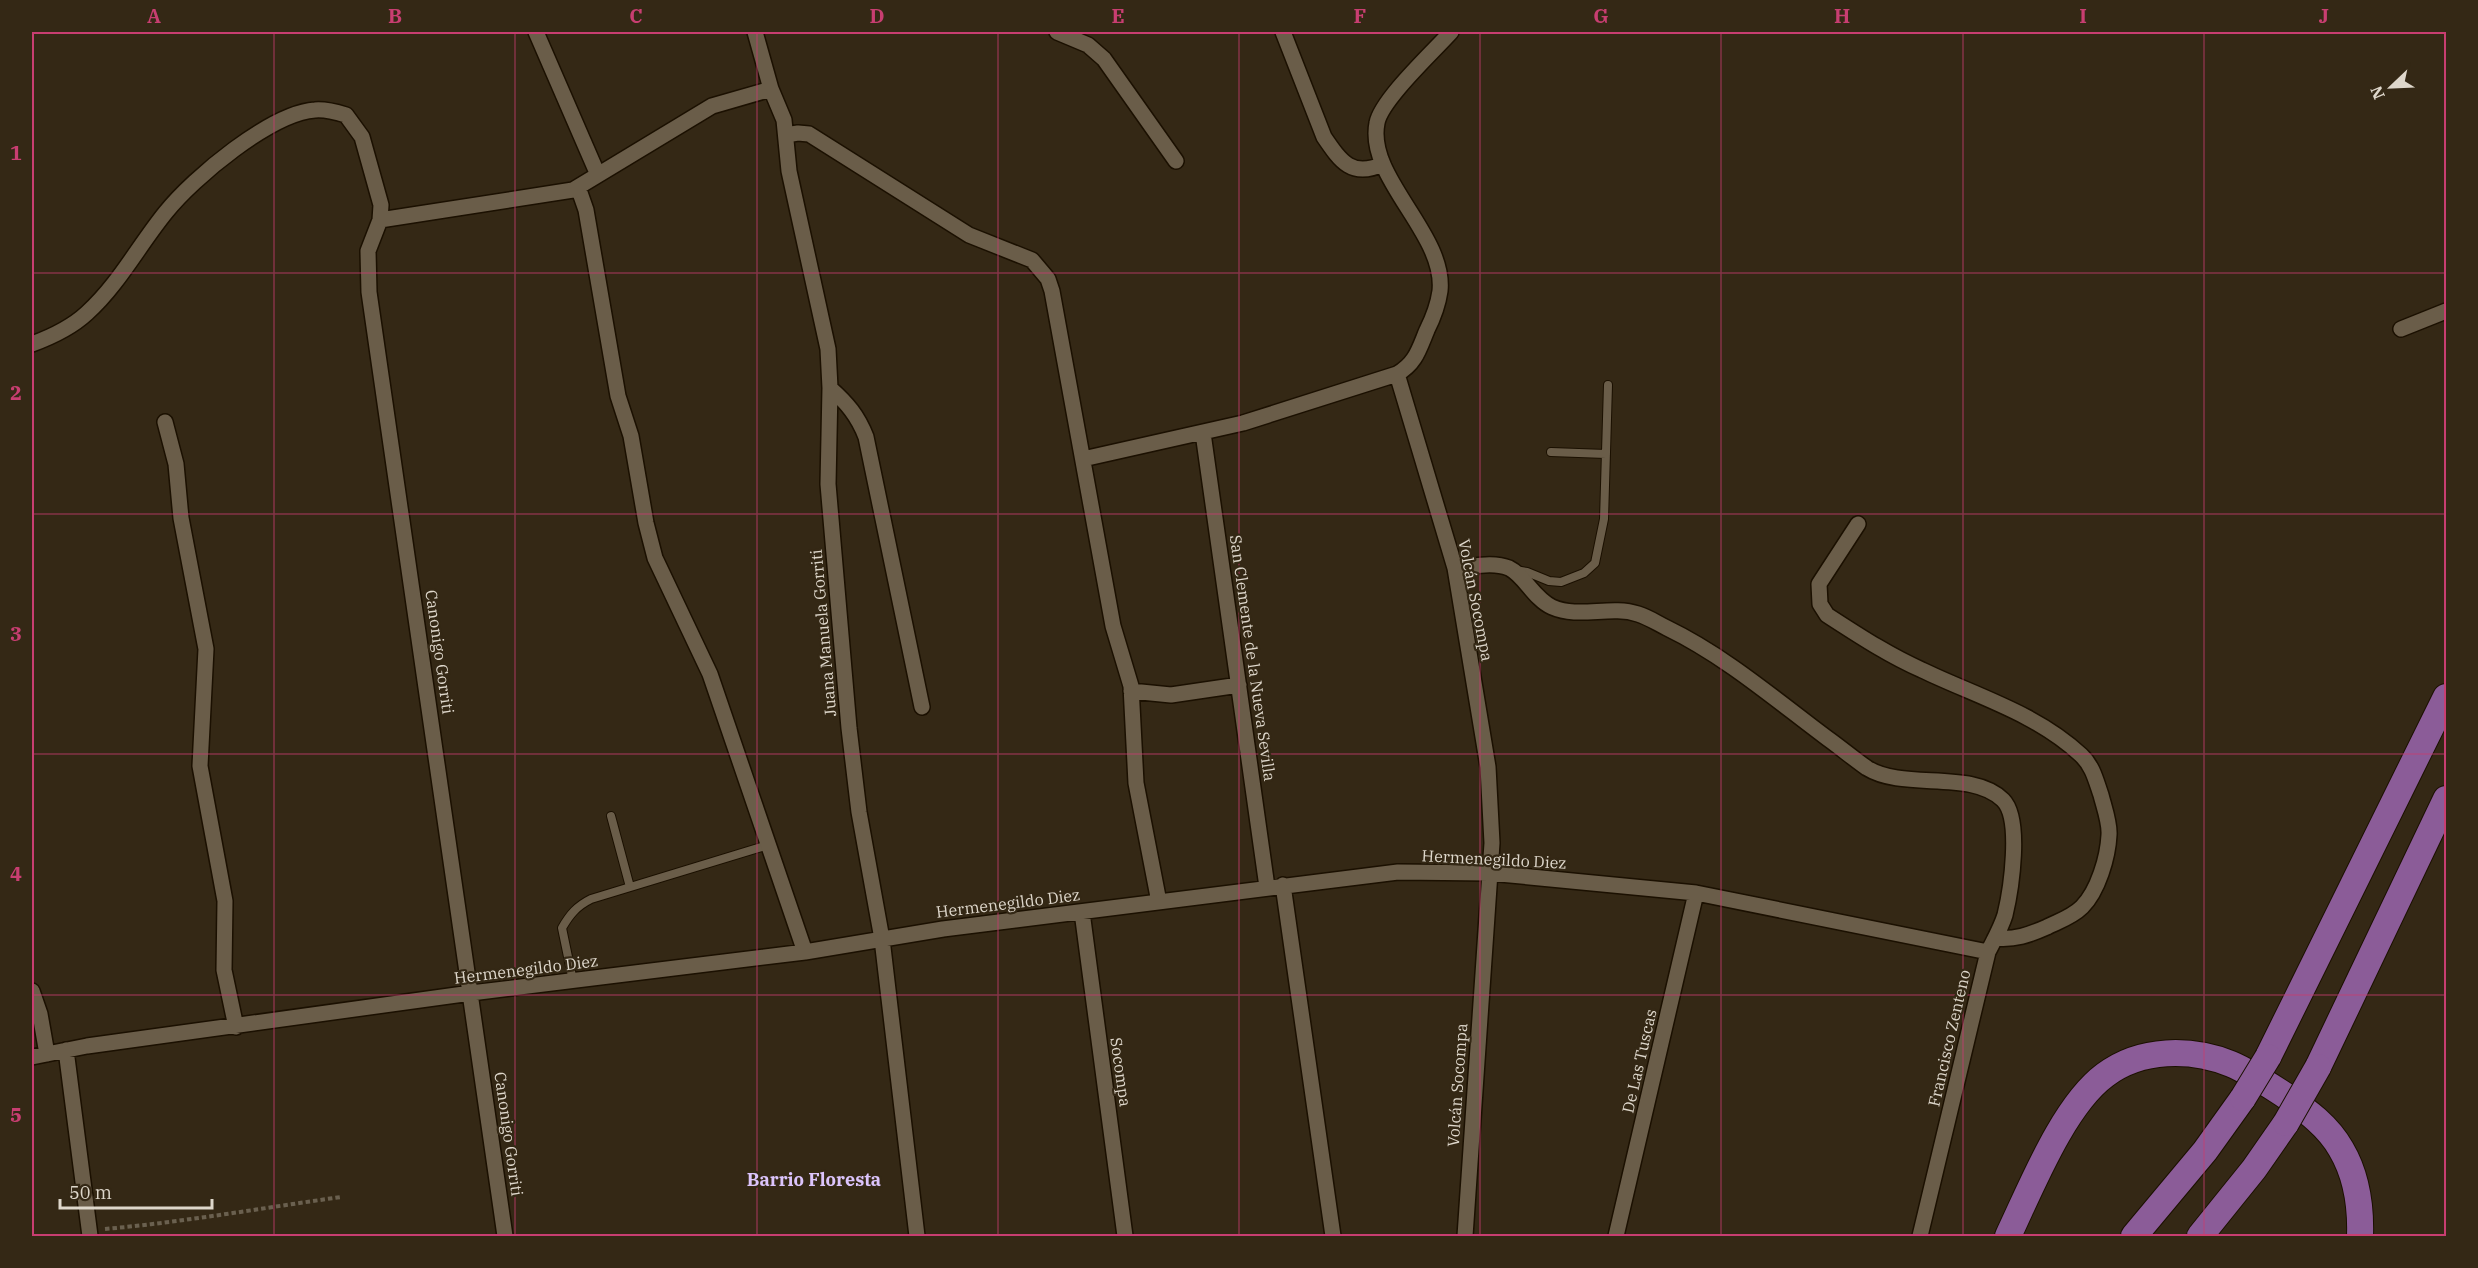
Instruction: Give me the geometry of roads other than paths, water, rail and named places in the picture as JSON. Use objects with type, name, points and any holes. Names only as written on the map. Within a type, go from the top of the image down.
[{"type":"main road","points":[[2134,1236],[2205,1151],[2243,1098],[2268,1057],[2446,697]]},
{"type":"main road","points":[[2200,1236],[2254,1169],[2286,1123],[2318,1067],[2446,799]]},
{"type":"main road","points":[[2008,1236],[2051,1149],[2088,1089],[2106,1074],[2126,1062],[2153,1055],[2180,1053],[2232,1064],[2308,1111],[2327,1129],[2341,1148],[2352,1170],[2358,1194],[2360,1236]]},
{"type":"street","points":[[536,32],[598,175]]},
{"type":"street","name":"Juana Manuela Gorriti","points":[[754,32],[771,89],[784,120],[789,171],[828,349],[830,388],[828,484],[849,728],[859,812],[882,939],[917,1236]]},
{"type":"street","points":[[1057,32],[1088,45],[1104,59],[1176,161]]},
{"type":"street","points":[[1283,32],[1324,137],[1334,152],[1344,163],[1358,170],[1369,170],[1383,164]]},
{"type":"street","points":[[1083,459],[1243,423],[1397,374],[1409,367],[1418,353],[1437,308],[1440,289],[1439,272],[1430,247],[1383,164],[1376,132],[1382,110],[1451,32]]},
{"type":"street","points":[[380,220],[564,193],[578,188],[712,106],[771,89]]},
{"type":"street","name":"Canonigo Gorriti","points":[[32,344],[65,329],[85,315],[105,296],[152,230],[185,190],[248,138],[271,125],[314,110],[346,115],[362,137],[381,205],[380,220],[368,251],[369,292],[505,1236]]},
{"type":"street","points":[[786,135],[809,134],[969,235],[1032,260],[1040,267],[1052,291],[1113,626],[1131,691],[1136,783],[1159,902]]},
{"type":"street","points":[[578,188],[586,210],[618,396],[631,436],[646,523],[655,558],[710,674],[805,952]]},
{"type":"street","points":[[2401,329],[2446,311]]},
{"type":"street","name":"Volcán Socompa","points":[[1397,374],[1455,568],[1488,767],[1491,809],[1489,873],[1465,1236]]},
{"type":"street","points":[[830,388],[858,417],[866,437],[922,707]]},
{"type":"street","points":[[165,422],[176,464],[181,518],[206,650],[200,765],[225,901],[224,970],[236,1027]]},
{"type":"street","name":"San Clemente de la Nueva Sevilla","points":[[1203,433],[1267,887]]},
{"type":"street","points":[[1858,524],[1819,584],[1820,604],[1827,615],[1901,660],[2006,705],[2063,740],[2083,756],[2093,770],[2104,804],[2109,834],[2104,861],[2084,906],[2072,915],[2026,936],[2015,939],[1995,938]]},
{"type":"street","points":[[1455,568],[1492,564],[1511,569]]},
{"type":"street","name":"Francisco Zenteno","points":[[1511,569],[1536,596],[1551,606],[1577,611],[1617,610],[1638,614],[1687,638],[1723,660],[1869,769],[1904,779],[1977,787],[2004,801],[2012,817],[2014,848],[2004,915],[1988,952],[1920,1236]]},
{"type":"street","points":[[1131,691],[1171,695],[1239,685]]},
{"type":"street","name":"Hermenegildo Diez","points":[[32,1057],[66,1050],[471,993],[805,952],[882,939],[1267,887],[1398,872],[1489,873],[1696,893],[1988,952]]},
{"type":"street","points":[[1283,885],[1333,1236]]},
{"type":"street","name":"De Las Tuscas","points":[[1616,1236],[1696,893]]},
{"type":"street","name":"Socompa","points":[[1082,912],[1125,1236]]},
{"type":"street","points":[[32,991],[40,1014],[47,1054]]},
{"type":"street","points":[[66,1050],[89,1234]]},
{"type":"lane","points":[[1511,569],[1527,572],[1549,581],[1560,582],[1584,573],[1594,563],[1604,519],[1608,385]]},
{"type":"lane","points":[[1551,452],[1606,454]]},
{"type":"lane","points":[[611,816],[630,887]]},
{"type":"lane","points":[[573,981],[562,928],[580,904],[768,845]]},
{"type":"district","name":"Barrio Floresta","points":[[814,1179]]}]
